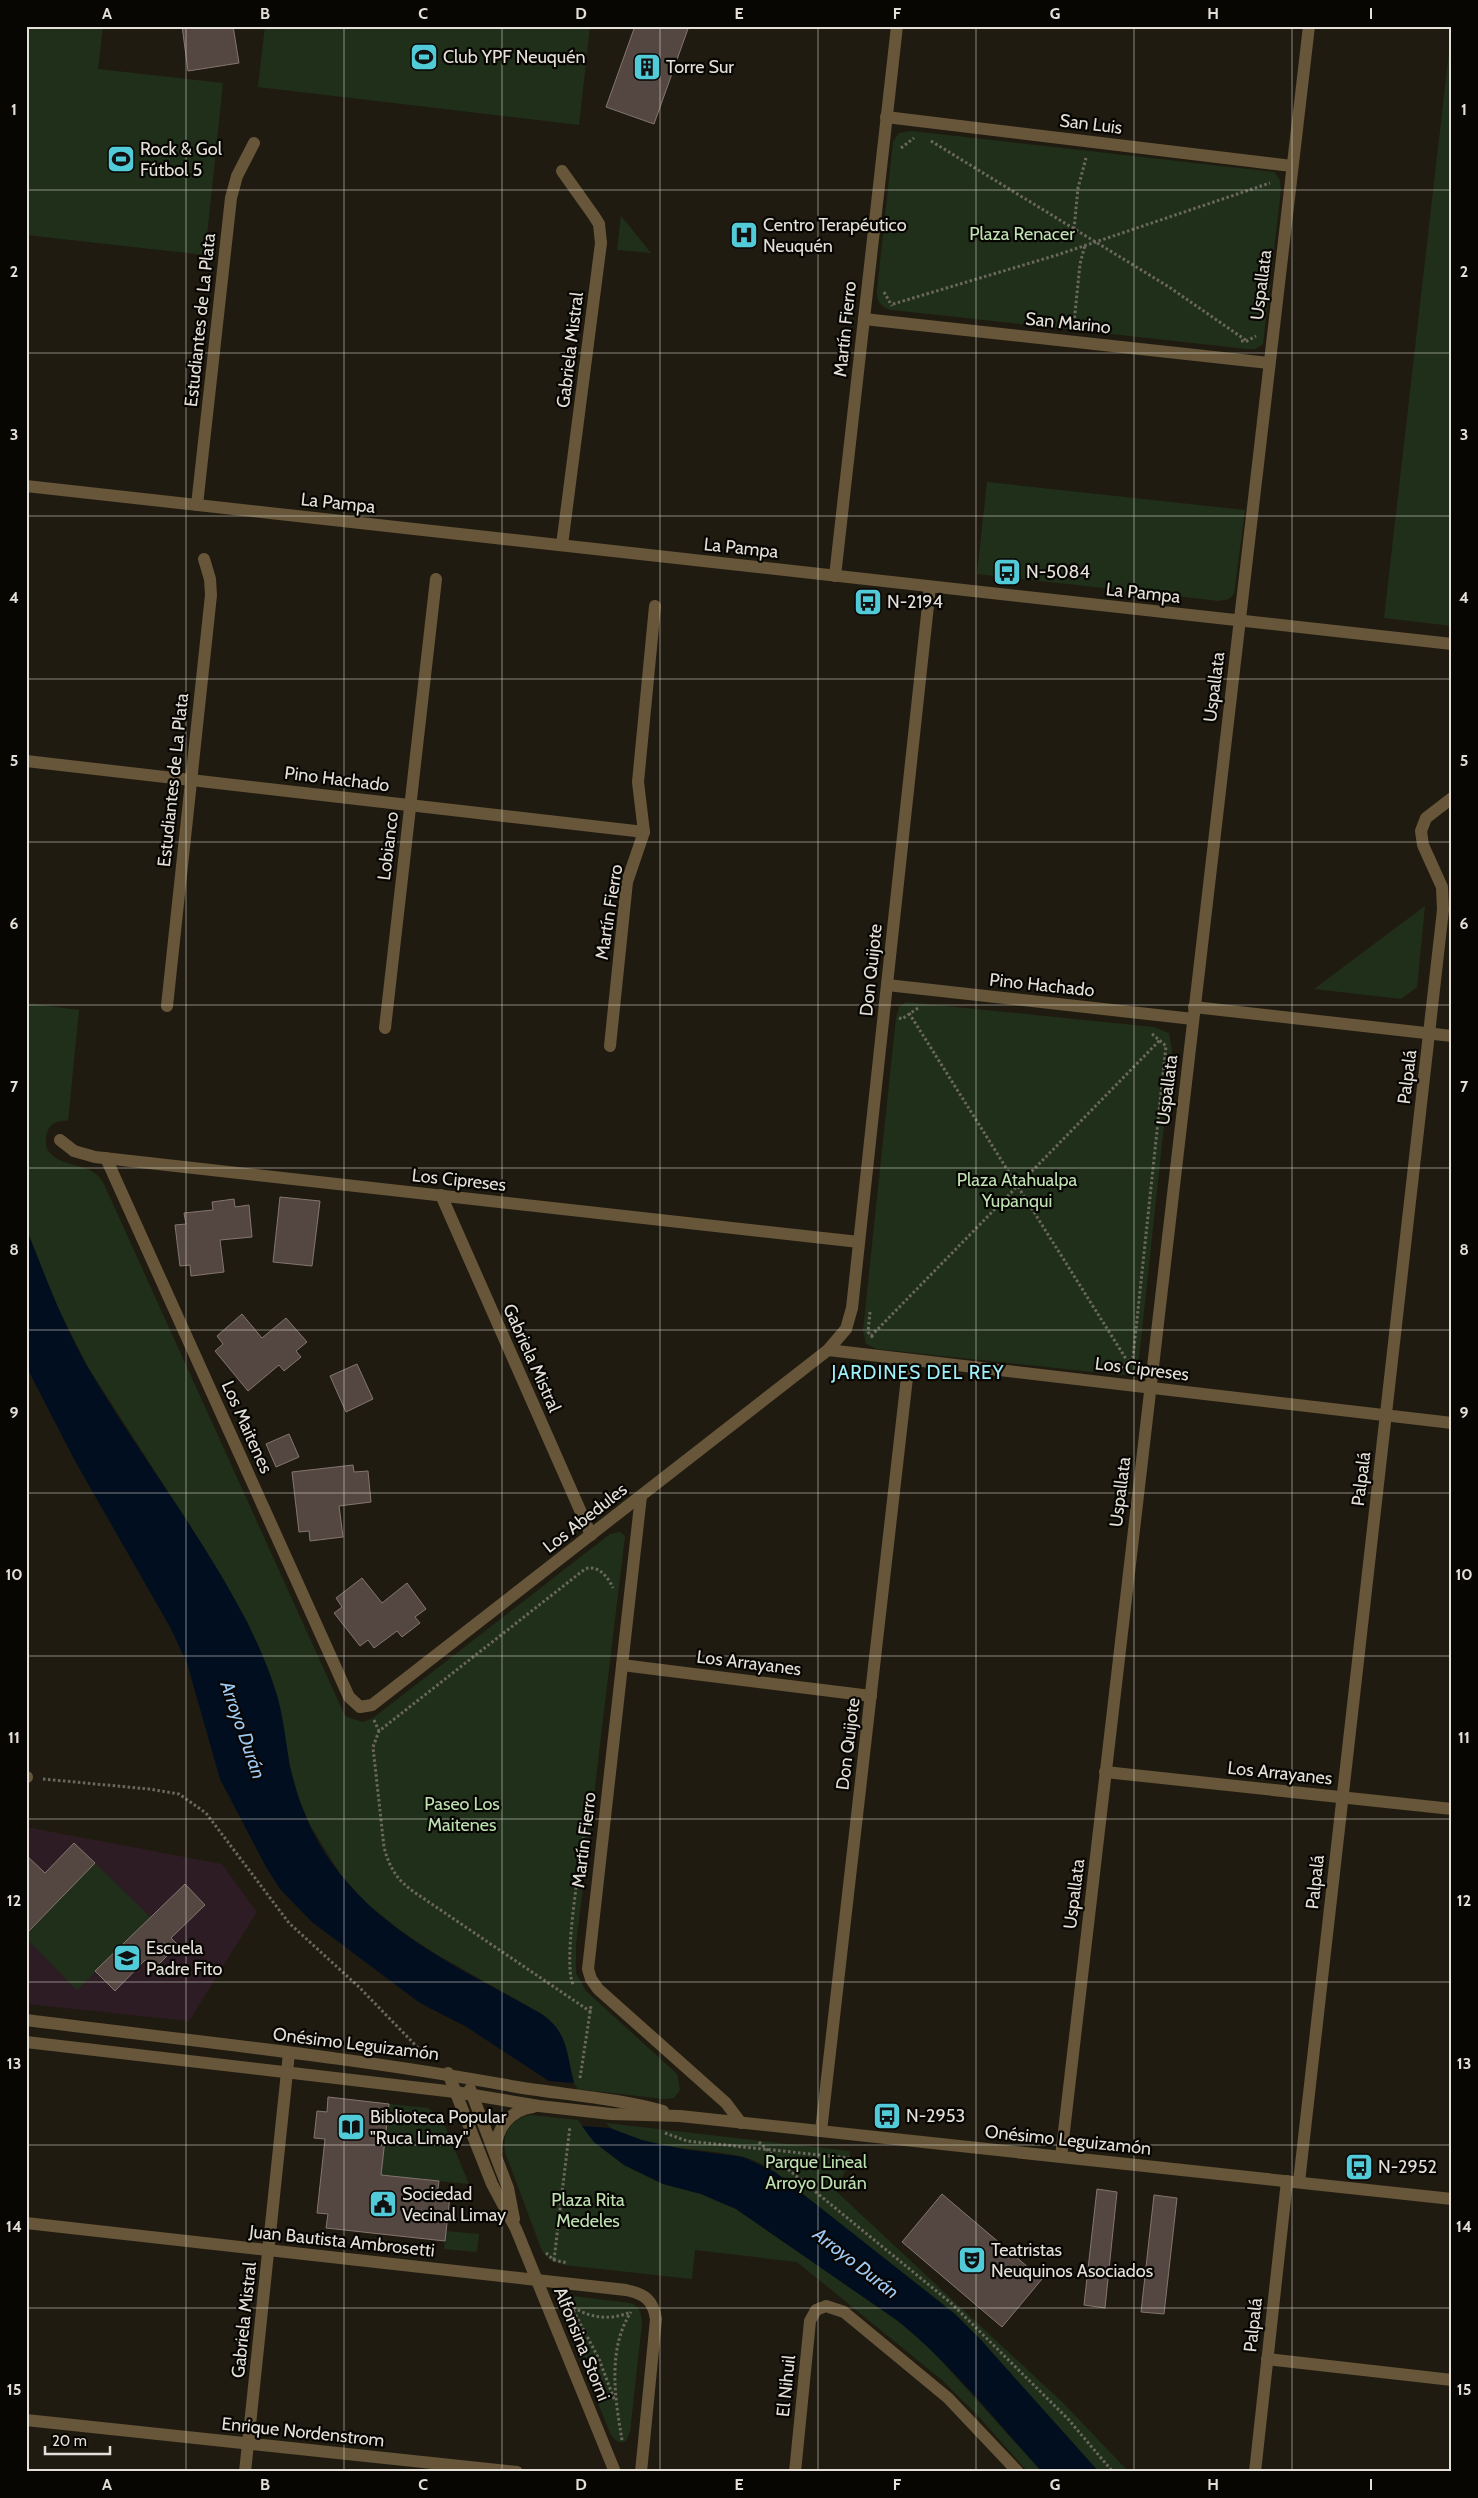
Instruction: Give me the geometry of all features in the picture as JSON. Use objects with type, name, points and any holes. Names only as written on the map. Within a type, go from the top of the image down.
[{"type":"street","name":"Martín Fierro","points":[[835,576],[897,26]]},
{"type":"street","name":"Uspallata","points":[[1061,2157],[1309,26]]},
{"type":"street","name":"San Luis","points":[[886,118],[1292,166]]},
{"type":"street","name":"Estudiantes de La Plata","points":[[197,505],[232,198],[237,176],[254,143]]},
{"type":"street","name":"Gabriela Mistral","points":[[562,171],[599,224],[601,243],[562,546]]},
{"type":"street","name":"San Marino","points":[[864,319],[1269,363]]},
{"type":"street","name":"La Pampa","points":[[26,486],[1452,644]]},
{"type":"street","name":"Estudiantes de La Plata","points":[[167,1006],[211,595],[210,579],[204,560]]},
{"type":"street","name":"Lobianco","points":[[385,1028],[436,579]]},
{"type":"street","name":"Don Quijote","points":[[828,1350],[841,1336],[850,1318],[930,587]]},
{"type":"street","name":"Martín Fierro","points":[[610,1046],[627,882],[644,832],[638,774],[655,606]]},
{"type":"street","name":"Pino Hachado","points":[[26,761],[644,832]]},
{"type":"street","name":"Palpalá","points":[[1255,2472],[1267,2359],[1293,2182],[1342,1797],[1444,902],[1440,880],[1423,845],[1421,831],[1426,818],[1452,798]]},
{"type":"street","name":"Pino Hachado","points":[[887,986],[1452,1036]]},
{"type":"street","name":"Los Cipreses","points":[[60,1140],[81,1154],[106,1158],[859,1242]]},
{"type":"street","name":"Los Maitenes","points":[[106,1158],[349,1697],[360,1707]]},
{"type":"street","name":"Gabriela Mistral","points":[[441,1195],[591,1535]]},
{"type":"street","name":"Los Cipreses","points":[[828,1350],[1452,1423]]},
{"type":"street","name":"Los Abedules","points":[[360,1707],[376,1702],[828,1350]]},
{"type":"street","name":"Don Quijote","points":[[820,2132],[909,1360]]},
{"type":"street","name":"Martín Fierro","points":[[641,1496],[589,1953],[589,1974],[598,1989],[726,2103],[741,2123]]},
{"type":"street","name":"Los Arrayanes","points":[[622,1665],[871,1696]]},
{"type":"street","name":"Los Arrayanes","points":[[1106,1772],[1452,1809]]},
{"type":"street","name":"Onésimo Leguizamón","points":[[26,2020],[448,2073],[519,2087],[635,2104],[680,2116]]},
{"type":"street","name":"Onésimo Leguizamón","points":[[26,2042],[456,2092],[539,2106],[611,2114],[680,2116],[1452,2198]]},
{"type":"street","name":"Gabriela Mistral","points":[[246,2472],[289,2053]]},
{"type":"street","name":"Alfonsina Storni","points":[[448,2073],[498,2197],[516,2229],[616,2472]]},
{"type":"street","name":"Alfonsina Storni","points":[[465,2076],[508,2188],[516,2229]]},
{"type":"street","points":[[496,2157],[497,2140],[503,2125],[520,2110],[539,2106]]},
{"type":"street","name":"Juan Bautista Ambrosetti","points":[[26,2223],[626,2290],[645,2296],[651,2301],[655,2309],[656,2329],[640,2472]]},
{"type":"street","name":"El Nihuil","points":[[795,2472],[810,2321],[820,2307],[833,2307],[844,2312],[929,2381],[969,2418],[1018,2472]]},
{"type":"street","points":[[1267,2359],[1452,2380]]},
{"type":"street","name":"Enrique Nordenstrom","points":[[26,2420],[517,2472]]},
{"type":"path","points":[[899,149],[912,138],[940,141]]},
{"type":"path","points":[[930,140],[1189,300],[1247,341]]},
{"type":"path","points":[[1077,156],[1096,158]]},
{"type":"path","points":[[1074,229],[1078,188],[1086,157]]},
{"type":"path","points":[[1265,176],[1274,188]]},
{"type":"path","points":[[892,304],[1096,242],[1270,182]]},
{"type":"path","points":[[1074,323],[1080,264],[1085,245]]},
{"type":"path","points":[[885,282],[884,291],[892,304]]},
{"type":"path","points":[[892,304],[912,306]]},
{"type":"path","points":[[1064,322],[1083,324]]},
{"type":"path","points":[[1237,340],[1247,341],[1259,334]]},
{"type":"path","points":[[901,1028],[902,1018],[916,1007],[926,1008]]},
{"type":"path","points":[[909,1013],[1128,1362]]},
{"type":"path","points":[[1111,1368],[1121,1369],[1133,1357],[1166,1046],[1153,1034],[1143,1033]]},
{"type":"path","points":[[871,1336],[1160,1040]]},
{"type":"path","points":[[871,1302],[868,1332],[878,1343]]},
{"type":"path","points":[[591,2012],[414,1892],[398,1878],[389,1864],[384,1847],[373,1752],[374,1740],[379,1731],[585,1569],[593,1567],[599,1570],[610,1583],[613,1593]]},
{"type":"path","points":[[373,1718],[379,1731]]},
{"type":"path","points":[[26,1777],[149,1789],[179,1794],[206,1813],[289,1923],[358,1987],[425,2054]]},
{"type":"path","points":[[575,1988],[569,1973],[569,1956],[586,1814]]},
{"type":"path","points":[[580,2079],[591,2012],[590,2001]]},
{"type":"path","points":[[554,2260],[570,2122],[575,2122]]},
{"type":"path","points":[[741,2123],[766,2149],[951,2303],[1068,2419],[1112,2472]]},
{"type":"path","points":[[660,2132],[687,2141],[849,2158]]},
{"type":"path","points":[[544,2250],[554,2260],[568,2263]]},
{"type":"path","points":[[562,2300],[588,2315],[606,2318],[631,2312],[639,2308]]},
{"type":"path","points":[[571,2306],[600,2359],[616,2404]]},
{"type":"path","points":[[622,2443],[616,2404],[618,2348],[622,2330],[631,2312]]},
{"type":"shaded area","name":"Escuela Padre Fito","points":[[26,1827],[222,1864],[257,1912],[189,2021],[26,2004]]},
{"type":"green space","name":"Rock & Gol Fútbol 5","points":[[26,26],[103,26],[98,69],[223,83],[205,255],[26,235]]},
{"type":"green space","name":"Club YPF Neuquén","points":[[265,26],[590,26],[579,125],[258,87]]},
{"type":"green space","points":[[1452,26],[1452,626],[1384,618]]},
{"type":"green space","name":"Plaza Renacer","points":[[912,131],[1274,172],[1280,180],[1281,190],[1263,344],[1256,349],[1247,349],[885,308],[878,301],[877,290],[893,142],[899,133]]},
{"type":"green space","points":[[621,216],[651,253],[617,250]]},
{"type":"green space","points":[[987,482],[1245,510],[1234,594],[1229,599],[1219,601],[977,574]]},
{"type":"green space","points":[[1425,906],[1417,987],[1401,999],[1314,989]]},
{"type":"green space","name":"Plaza Atahualpa Yupanqui","points":[[906,1002],[1154,1027],[1169,1033],[1172,1051],[1139,1358],[1137,1365],[1131,1373],[1121,1375],[877,1349],[866,1344],[863,1330],[896,1018],[899,1007]]},
{"type":"green space","name":"Paseo Los Maitenes","points":[[26,1003],[79,1010],[68,1121],[56,1122],[49,1128],[46,1138],[47,1149],[59,1160],[91,1171],[103,1182],[345,1716],[362,1722],[373,1718],[610,1534],[620,1532],[625,1536],[576,1945],[576,1973],[586,1991],[677,2074],[680,2090],[674,2098],[663,2099],[578,2089],[574,2083],[561,2035],[549,2020],[540,2013],[436,1954],[400,1930],[366,1903],[341,1875],[310,1825],[299,1799],[290,1767],[277,1698],[248,1623],[187,1521],[88,1367],[55,1302],[26,1228]]},
{"type":"green space","points":[[95,1863],[150,1917],[77,1990],[26,1938],[26,1934]]},
{"type":"green space","points":[[389,2104],[428,2108],[442,2119],[469,2184],[366,2174],[384,2145]]},
{"type":"green space","name":"Plaza Rita Medeles","points":[[530,2115],[578,2120],[594,2142],[624,2165],[663,2184],[701,2194],[736,2209],[898,2321],[921,2339],[1042,2472],[1028,2472],[981,2419],[942,2380],[797,2262],[695,2250],[692,2279],[564,2265],[550,2260],[542,2251],[504,2145],[509,2128],[513,2123]]},
{"type":"green space","name":"Parque Lineal Arroyo Durán","points":[[606,2123],[850,2151],[849,2161],[837,2192],[1063,2403],[1129,2472],[1099,2472],[980,2339],[955,2314],[771,2169],[743,2157],[670,2147],[632,2139],[617,2132]]},
{"type":"green space","points":[[446,2231],[479,2234],[477,2252],[444,2249]]},
{"type":"green space","points":[[573,2296],[630,2303],[638,2308],[640,2313],[642,2323],[630,2432],[626,2441],[618,2441],[611,2435],[561,2312],[562,2300]]},
{"type":"water","name":"Arroyo Durán","points":[[26,1228],[62,1315],[87,1366],[210,1557],[251,1631],[278,1699],[293,1781],[309,1824],[324,1851],[361,1898],[408,1937],[549,2020],[565,2044],[574,2083],[549,2081],[465,2026],[420,2003],[312,1922],[280,1889],[266,1867],[220,1779],[187,1663],[170,1627],[75,1461],[26,1366]]},
{"type":"water","name":"Arroyo Durán","points":[[582,2126],[610,2128],[642,2140],[682,2149],[743,2157],[775,2172],[955,2314],[980,2339],[1099,2472],[1042,2472],[937,2356],[898,2321],[736,2209],[701,2194],[663,2184],[624,2165],[594,2142]]},
{"type":"building","points":[[182,26],[233,26],[239,63],[188,71]]},
{"type":"building","name":"Torre Sur","points":[[635,26],[689,26],[654,124],[606,107]]},
{"type":"building","points":[[280,1197],[320,1201],[312,1266],[273,1262]]},
{"type":"building","points":[[234,1199],[235,1207],[249,1205],[252,1237],[220,1240],[224,1272],[191,1276],[190,1265],[180,1266],[175,1225],[186,1224],[184,1213],[213,1210],[212,1202]]},
{"type":"building","points":[[242,1314],[262,1338],[286,1318],[307,1342],[296,1351],[301,1357],[284,1371],[279,1365],[248,1391],[215,1351],[223,1344],[217,1336]]},
{"type":"building","points":[[357,1364],[373,1399],[346,1412],[330,1376]]},
{"type":"building","points":[[289,1434],[299,1457],[276,1467],[266,1444]]},
{"type":"building","points":[[353,1465],[354,1472],[368,1471],[371,1502],[339,1506],[343,1537],[310,1541],[309,1531],[299,1532],[292,1472]]},
{"type":"building","points":[[362,1578],[382,1603],[407,1583],[426,1609],[415,1617],[420,1623],[402,1637],[397,1631],[374,1648],[368,1640],[360,1646],[334,1613],[342,1607],[336,1598]]},
{"type":"building","points":[[74,1843],[95,1863],[26,1934],[26,1855],[45,1873]]},
{"type":"building","points":[[185,1884],[205,1905],[171,1938],[178,1945],[154,1969],[145,1960],[115,1991],[95,1971]]},
{"type":"building","name":"Sociedad Vecinal Limay","points":[[328,2097],[389,2104],[381,2175],[439,2181],[437,2195],[450,2196],[445,2241],[326,2228],[328,2214],[317,2213],[325,2139],[314,2138],[317,2111],[327,2112]]},
{"type":"building","points":[[1097,2189],[1117,2192],[1105,2308],[1084,2305]]},
{"type":"building","name":"Teatristas Neuquinos Asociados","points":[[942,2194],[1042,2279],[1002,2327],[902,2242]]},
{"type":"building","points":[[1154,2195],[1177,2198],[1164,2314],[1141,2312]]},
{"type":"place","name":"Club YPF Neuquén","points":[[424,57]]},
{"type":"place","name":"Torre Sur","points":[[647,67]]},
{"type":"place","name":"Rock & Gol Fútbol 5","points":[[121,159]]},
{"type":"place","name":"Centro Terapéutico Neuquén","points":[[744,235]]},
{"type":"place","name":"N-5084","points":[[1007,572]]},
{"type":"place","name":"N-2194","points":[[868,602]]},
{"type":"place","name":"Escuela Padre Fito","points":[[127,1958]]},
{"type":"place","name":"N-2953","points":[[887,2116]]},
{"type":"place","name":"Biblioteca Popular \"Ruca Limay\"","points":[[351,2127]]},
{"type":"place","name":"N-2952","points":[[1359,2167]]},
{"type":"place","name":"Sociedad Vecinal Limay","points":[[383,2204]]},
{"type":"place","name":"Teatristas Neuquinos Asociados","points":[[972,2260]]},
{"type":"district","name":"JARDINES DEL REY","points":[[918,1372]]}]
